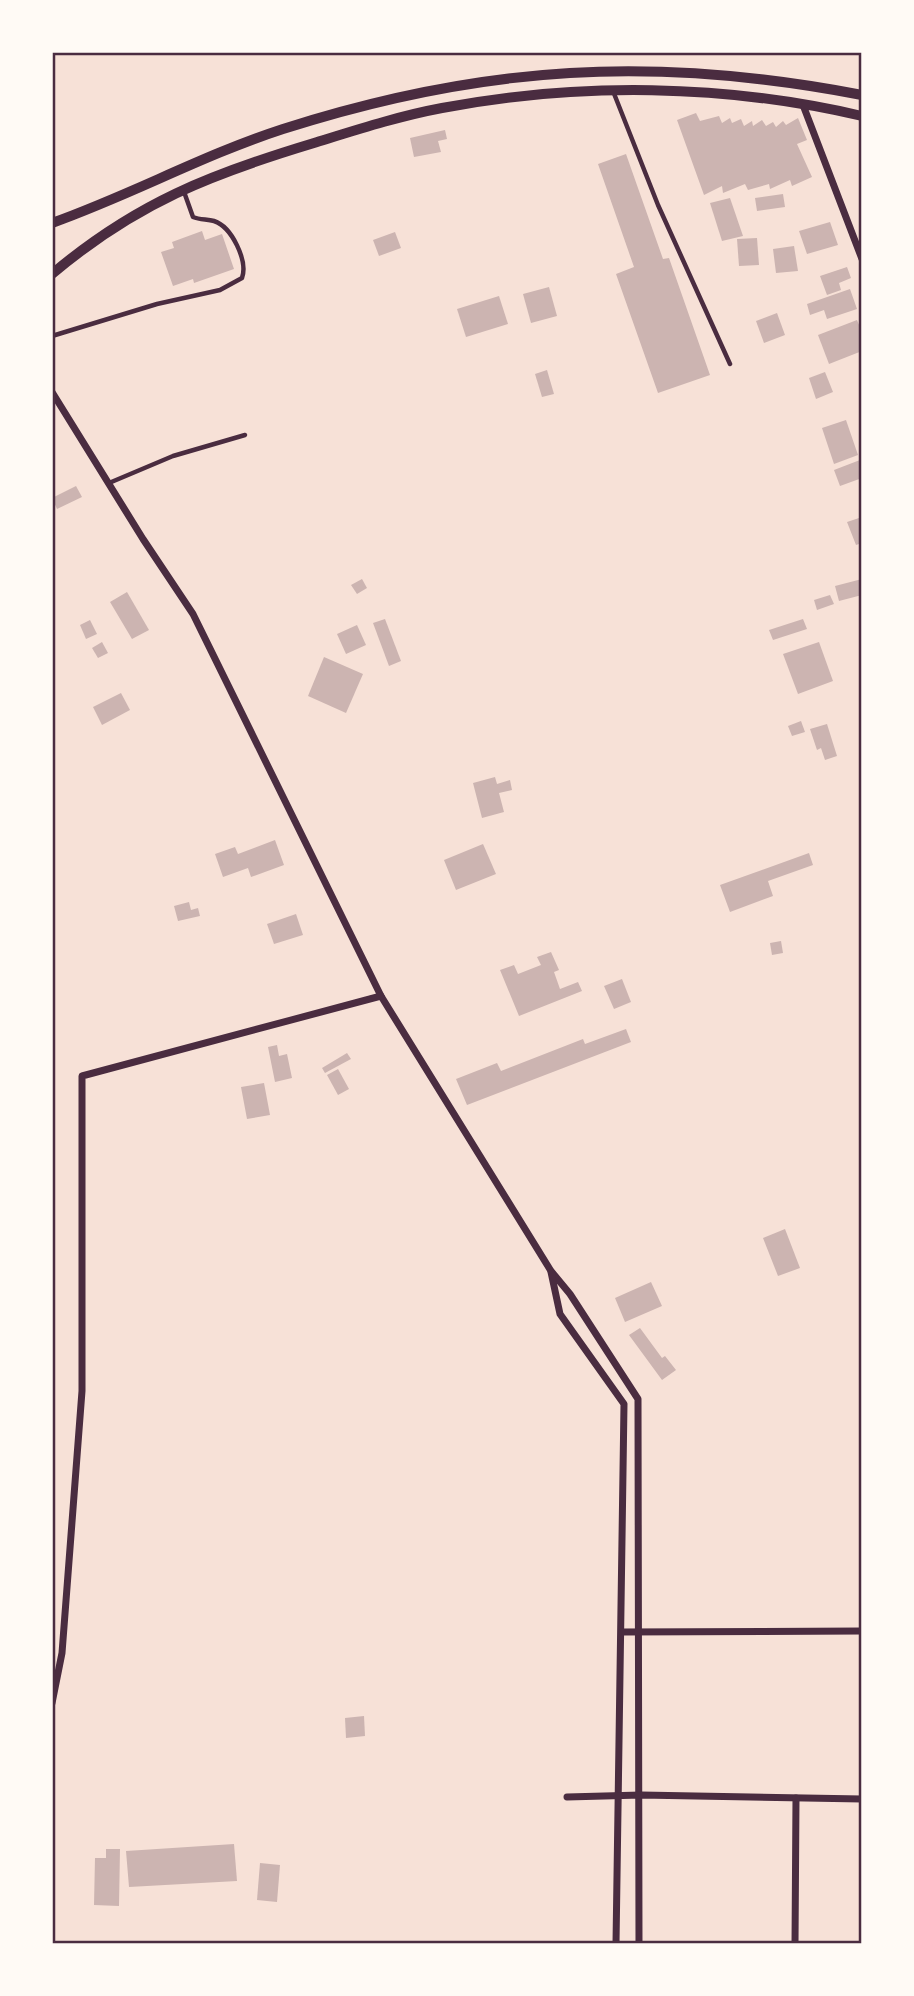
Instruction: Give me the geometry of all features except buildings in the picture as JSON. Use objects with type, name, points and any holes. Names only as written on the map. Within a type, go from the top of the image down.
[{"type":"main road","points":[[52,223],[193,161],[271,134],[432,89],[538,73],[638,69],[725,73],[862,95]]},
{"type":"main road","points":[[52,274],[90,242],[137,212],[233,167],[440,108],[536,94],[693,92],[803,104],[862,116]]},
{"type":"street","points":[[803,104],[862,258]]},
{"type":"street","points":[[52,392],[193,614],[381,996],[551,1271],[570,1294],[638,1399],[641,1795],[639,1944]]},
{"type":"street","points":[[52,1703],[62,1653],[82,1391],[82,1076],[381,996]]},
{"type":"street","points":[[551,1271],[560,1314],[624,1404],[622,1632],[616,1798],[616,1944]]},
{"type":"street","points":[[622,1632],[862,1631]]},
{"type":"street","points":[[567,1797],[616,1798],[641,1795],[862,1799]]},
{"type":"street","points":[[795,1944],[796,1798]]},
{"type":"lane","points":[[613,91],[658,205],[730,364]]},
{"type":"lane","points":[[52,336],[157,304],[219,289],[242,278],[244,272],[241,257],[229,231],[216,221],[193,217],[183,189]]},
{"type":"lane","points":[[108,483],[173,456],[245,435]]}]
